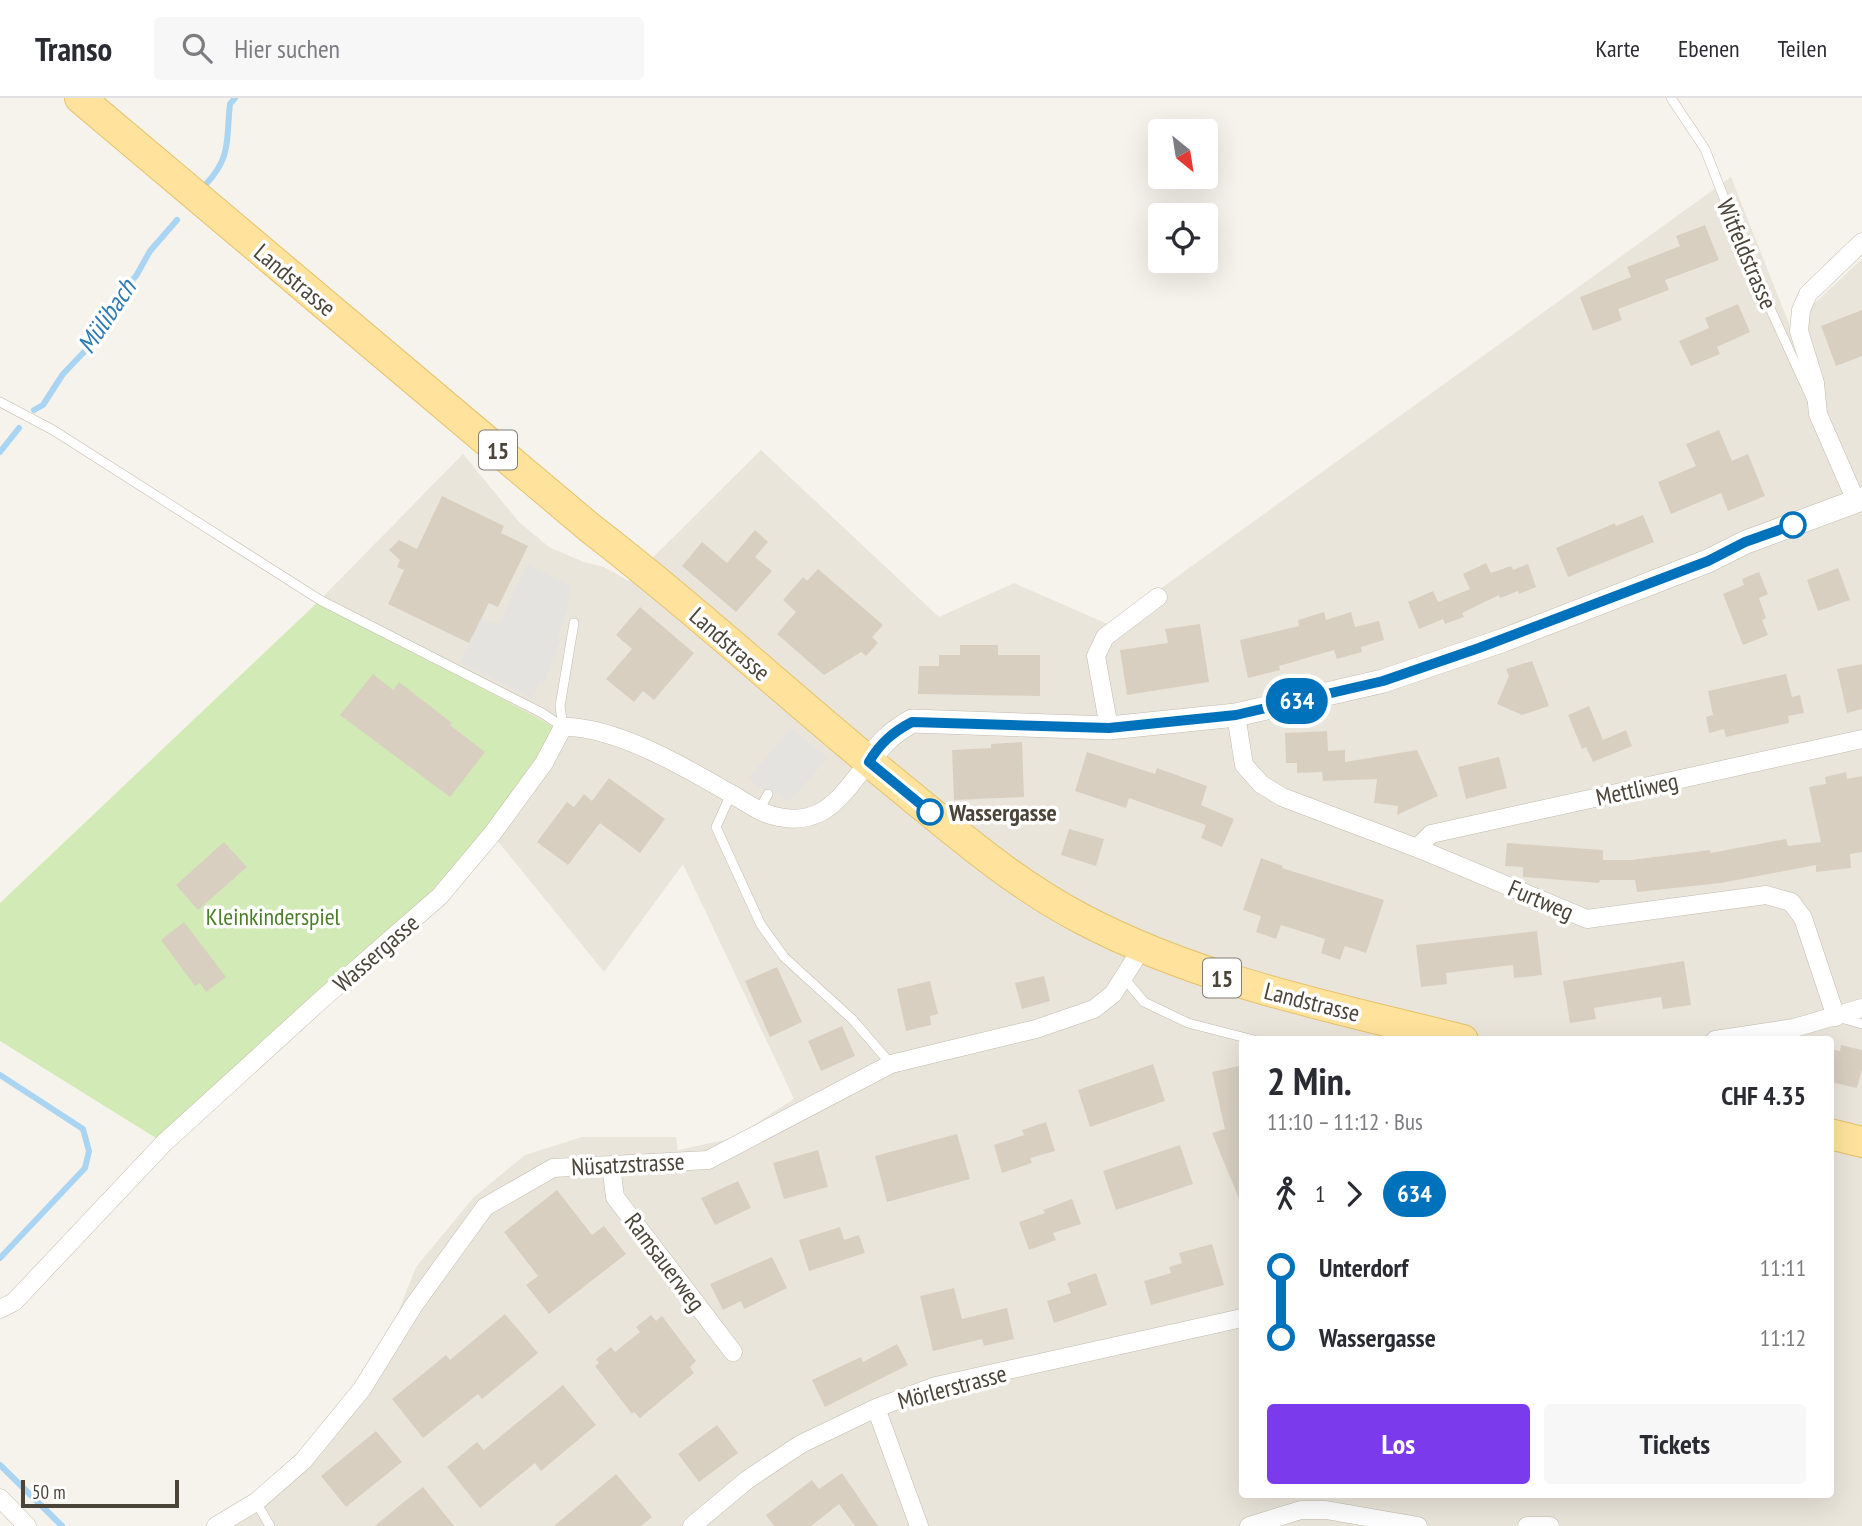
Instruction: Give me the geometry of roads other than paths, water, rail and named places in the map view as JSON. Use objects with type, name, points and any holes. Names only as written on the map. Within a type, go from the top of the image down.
[{"type":"main road","name":"Landstrasse","points":[[80,98],[869,762],[1000,868],[1080,918],[1142,948],[1212,975],[1441,1036]]},
{"type":"main road","points":[[1834,1135],[1862,1142]]},
{"type":"street","points":[[563,727],[594,730],[630,743],[681,766],[731,794],[763,802],[776,817],[804,818],[819,813],[840,797],[869,762],[879,745],[896,730],[912,722],[1109,728],[1236,715],[1383,681],[1503,640],[1708,561],[1745,542],[1859,500],[1818,414],[1815,383],[1799,331],[1801,310],[1808,294],[1862,242]]},
{"type":"street","points":[[1109,728],[1096,656],[1105,637],[1158,597]]},
{"type":"street","name":"Furtweg","points":[[1236,715],[1244,765],[1261,785],[1282,797],[1417,848],[1587,919],[1766,895],[1791,902],[1803,918],[1836,1017]]},
{"type":"street","name":"Wassergasse","points":[[0,1309],[14,1302],[164,1143],[440,896],[492,834],[544,763],[563,727]]},
{"type":"street","name":"Mettliweg","points":[[1417,848],[1431,834],[1862,739]]},
{"type":"street","name":"Nüsatzstrasse","points":[[216,1526],[256,1502],[303,1461],[362,1390],[414,1305],[485,1207],[553,1168],[708,1160],[891,1065],[1036,1029],[1094,1009],[1113,994],[1142,948]]},
{"type":"street","points":[[1741,1036],[1794,1028],[1862,1008]]},
{"type":"street","name":"Ramsauerweg","points":[[611,1165],[615,1197],[733,1352]]},
{"type":"street","name":"Mörlerstrasse","points":[[692,1526],[747,1480],[801,1444],[876,1408],[936,1386],[1239,1319]]},
{"type":"street","points":[[876,1408],[919,1526]]},
{"type":"street","points":[[0,1498],[27,1526]]},
{"type":"street","points":[[1250,1526],[1301,1510],[1326,1510],[1418,1526]]},
{"type":"street","points":[[1527,1526],[1550,1526]]},
{"type":"lane","name":"Witfeldstrasse","points":[[1671,98],[1706,149],[1748,260],[1818,414]]},
{"type":"lane","points":[[0,402],[53,430],[320,600],[542,713],[563,727]]},
{"type":"lane","points":[[563,727],[560,706],[574,623]]},
{"type":"lane","points":[[731,794],[716,827],[761,925],[784,957],[852,1019],[891,1065]]},
{"type":"lane","points":[[1124,978],[1144,1002],[1188,1023],[1239,1036]]},
{"type":"lane","points":[[1836,1017],[1862,1024]]},
{"type":"lane","points":[[256,1502],[270,1526]]},
{"type":"waterway","name":"Mülibach","points":[[206,184],[224,156],[230,104],[235,98]]},
{"type":"waterway","name":"Mülibach","points":[[34,410],[43,405],[63,374],[84,352],[118,295],[136,276],[150,251],[177,220]]},
{"type":"waterway","name":"Mülibach","points":[[0,452],[19,428]]},
{"type":"waterway","name":"Mülibach","points":[[0,1075],[83,1129],[89,1151],[85,1168],[0,1258]]},
{"type":"waterway","name":"Mülibach","points":[[0,1465],[62,1526]]},
{"type":"place","name":"Wassergasse","points":[[930,812]]},
{"type":"park label","name":"Kleinkinderspiel","points":[[273,916]]}]
